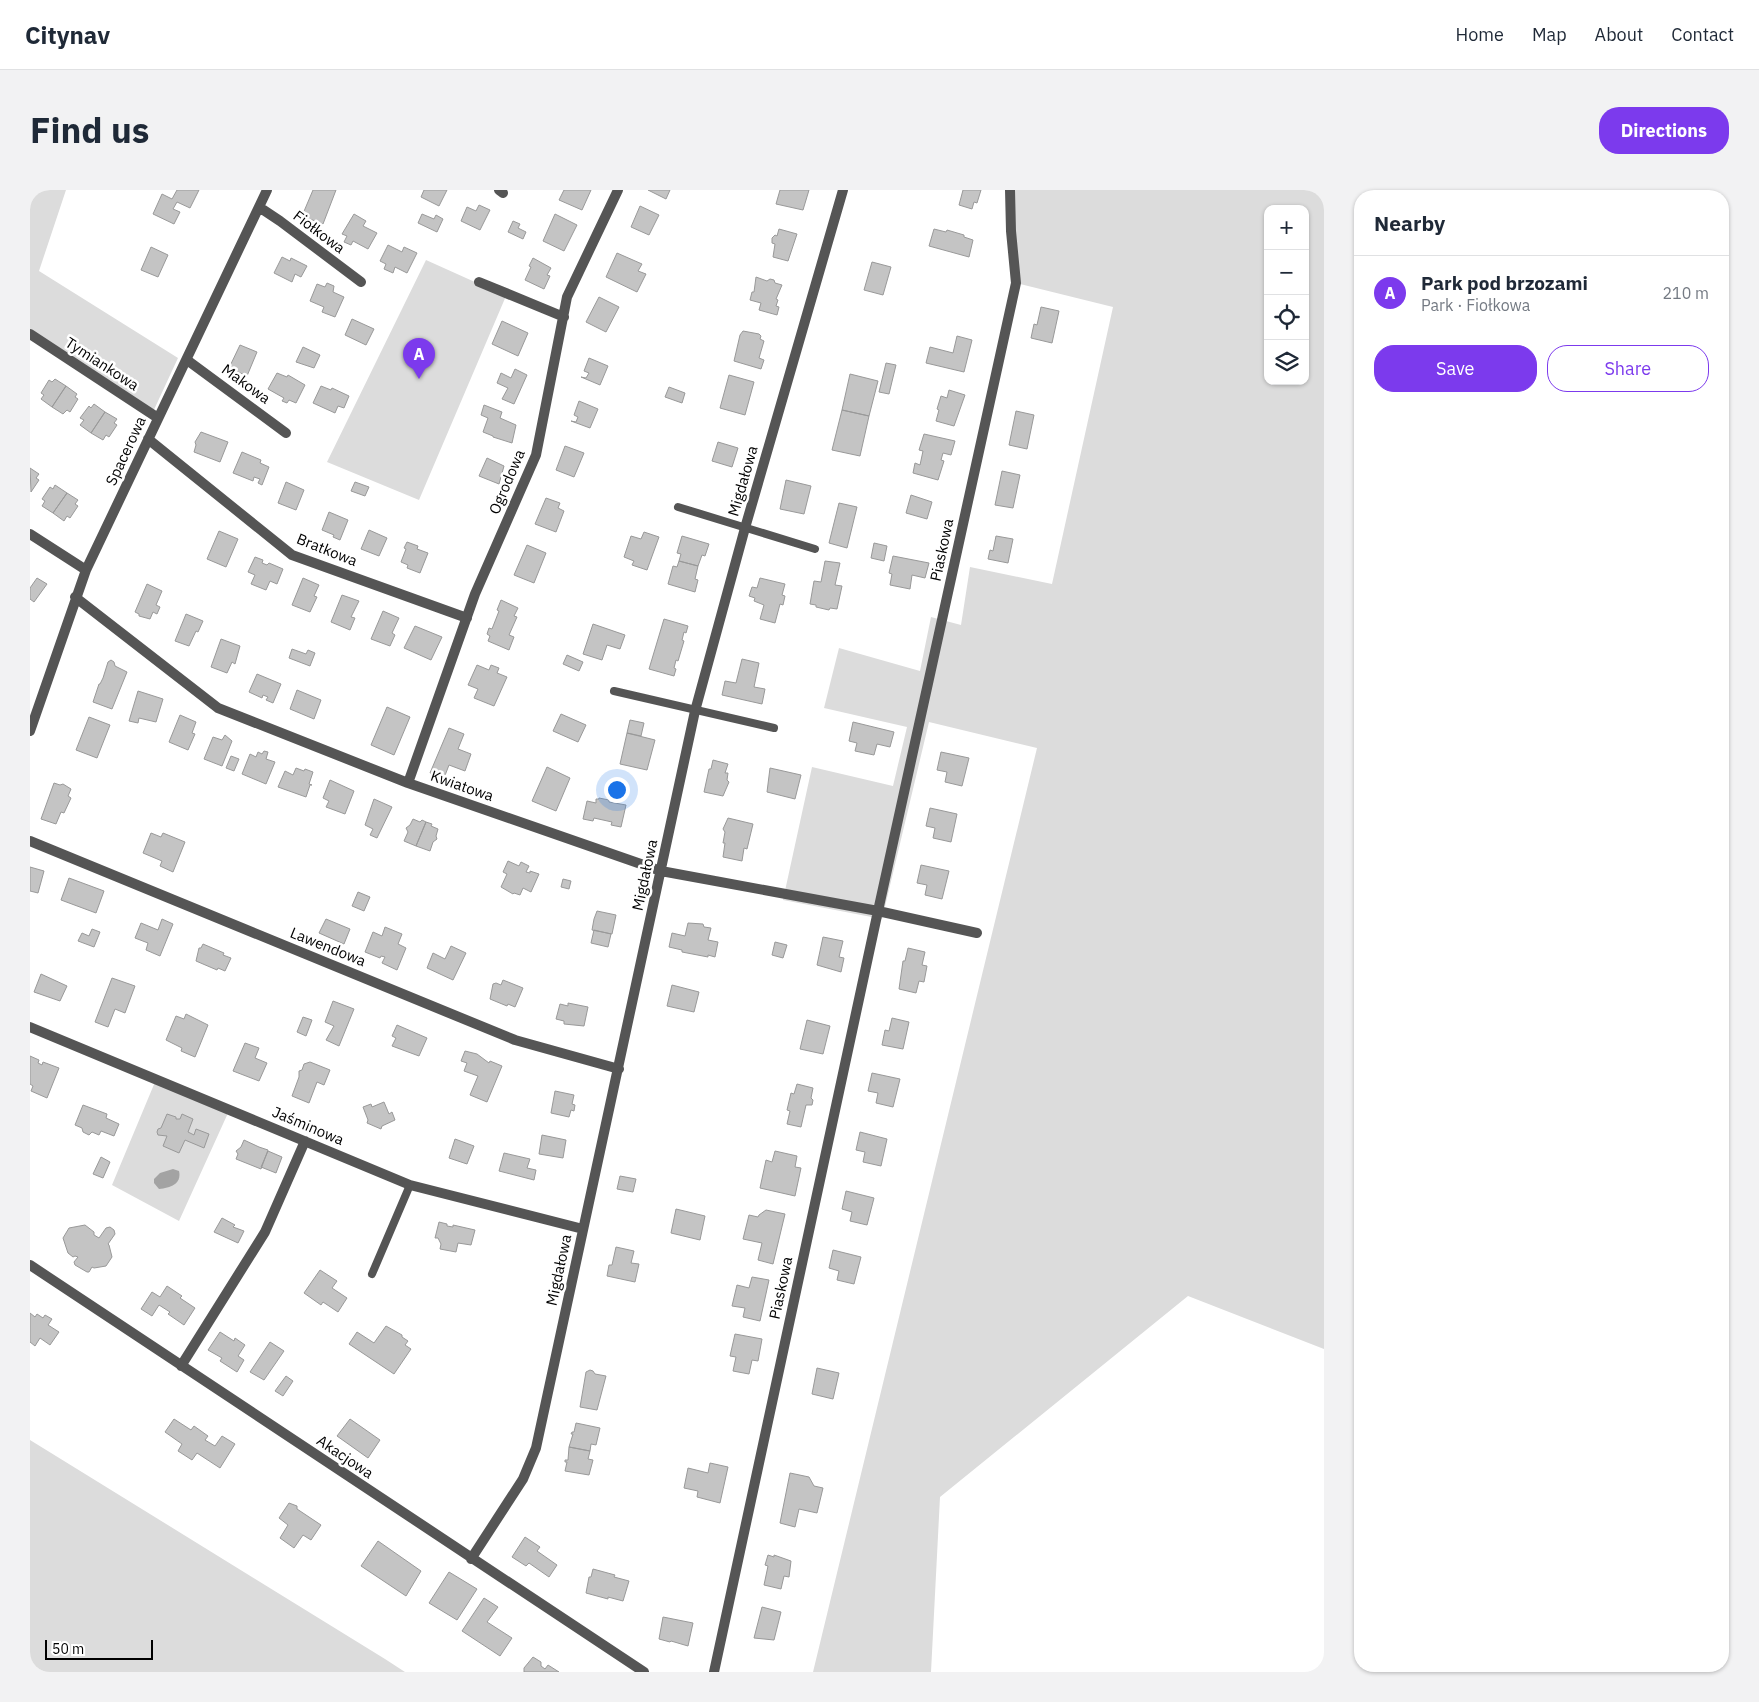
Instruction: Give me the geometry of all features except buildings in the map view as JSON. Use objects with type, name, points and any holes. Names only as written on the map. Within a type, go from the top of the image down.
[{"type":"street","name":"Spacerowa","points":[[30,731],[86,570],[267,190]]},
{"type":"street","name":"Ogrodowa","points":[[408,783],[475,594],[536,455],[568,297],[618,190]]},
{"type":"street","name":"Migdałowa","points":[[471,1559],[522,1479],[536,1448],[695,710],[745,528],[843,190]]},
{"type":"street","name":"Piaskowa","points":[[714,1672],[1016,283],[1011,231],[1010,192]]},
{"type":"street","name":"Fiołkowa","points":[[259,207],[361,282]]},
{"type":"street","points":[[479,282],[564,317]]},
{"type":"street","name":"Tymiankowa","points":[[30,334],[158,418]]},
{"type":"street","name":"Makowa","points":[[187,360],[286,433]]},
{"type":"street","name":"Bratkowa","points":[[148,439],[292,555],[466,618]]},
{"type":"street","points":[[30,534],[86,570]]},
{"type":"street","name":"Kwiatowa","points":[[76,597],[218,708],[408,783],[661,871],[878,911]]},
{"type":"street","name":"Lawendowa","points":[[30,841],[515,1040],[619,1069]]},
{"type":"street","points":[[878,911],[977,933]]},
{"type":"street","name":"Jaśminowa","points":[[30,1027],[410,1185],[583,1229]]},
{"type":"street","points":[[181,1366],[265,1232],[305,1141]]},
{"type":"street","name":"Akacjowa","points":[[30,1265],[644,1672]]},
{"type":"lane","points":[[678,507],[815,549]]},
{"type":"lane","points":[[614,691],[774,728]]},
{"type":"lane","points":[[372,1274],[410,1185]]},
{"type":"shaded area","points":[[30,190],[66,190],[39,271],[178,358],[152,414],[30,334]]},
{"type":"shaded area","points":[[1010,190],[1324,190],[1324,1349],[1188,1296],[940,1497],[931,1672],[813,1672],[1037,748],[929,722],[882,919],[783,900],[812,767],[893,786],[907,727],[824,708],[839,648],[920,671],[931,617],[961,625],[970,567],[1052,584],[1113,307],[1016,283]]},
{"type":"shaded area","points":[[426,260],[506,296],[419,500],[327,462]]},
{"type":"shaded area","points":[[155,1082],[228,1113],[179,1221],[112,1185]]},
{"type":"shaded area","points":[[173,1169],[179,1171],[177,1182],[167,1188],[159,1189],[154,1183],[154,1179],[160,1173]]},
{"type":"shaded area","points":[[30,1440],[385,1659],[405,1672],[30,1672]]},
{"type":"place","name":"Park pod brzozami","points":[[419,379]]}]
